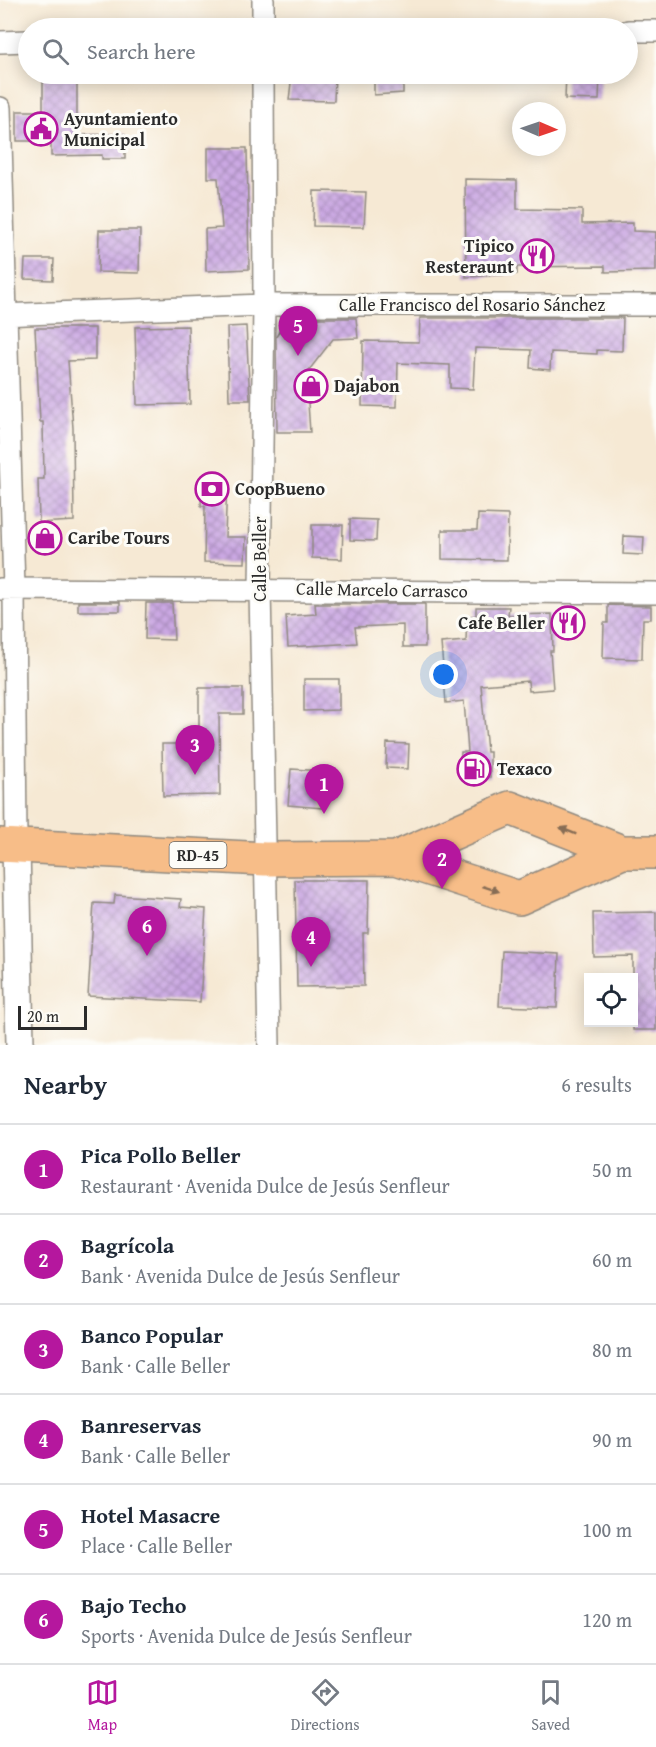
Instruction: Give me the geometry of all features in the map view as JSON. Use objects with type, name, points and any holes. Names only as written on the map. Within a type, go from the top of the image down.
[{"type":"main road","name":"RD-45","points":[[396,858],[510,808],[622,852],[656,852]]},
{"type":"main road","name":"RD-45","points":[[8,845],[265,859],[396,858],[519,898],[622,852]]},
{"type":"street","points":[[263,0],[263,18]]},
{"type":"street","points":[[638,31],[656,31]]},
{"type":"street","points":[[0,42],[18,41]]},
{"type":"street","name":"Calle Beller","points":[[263,84],[264,305],[260,589],[269,1045]]},
{"type":"street","points":[[0,108],[8,845],[20,1045]]},
{"type":"street","name":"Calle Francisco del Rosario Sánchez","points":[[2,315],[264,305],[656,305]]},
{"type":"street","name":"Calle Marcelo Carrasco","points":[[7,589],[656,593]]},
{"type":"building","points":[[43,84],[77,84],[77,135],[125,134],[125,159],[102,159],[102,155],[51,156],[51,141],[17,141],[17,111],[43,111]]},
{"type":"building","points":[[291,84],[335,84],[334,101],[289,100]]},
{"type":"building","points":[[374,84],[403,84],[403,93],[374,95]]},
{"type":"building","points":[[566,84],[600,84],[599,100],[565,99]]},
{"type":"building","points":[[208,148],[247,148],[249,269],[206,271],[205,229],[222,228],[218,178],[208,178]]},
{"type":"building","points":[[465,179],[517,180],[517,209],[582,210],[582,224],[633,223],[633,231],[656,232],[656,271],[605,272],[605,266],[517,267],[517,274],[466,277]]},
{"type":"building","points":[[314,191],[366,192],[364,227],[313,226]]},
{"type":"building","points":[[99,230],[140,230],[139,273],[98,272]]},
{"type":"building","points":[[25,259],[54,259],[53,280],[24,279]]},
{"type":"building","points":[[287,318],[356,318],[358,338],[333,339],[306,374],[310,432],[277,432],[276,337]]},
{"type":"building","points":[[420,318],[623,318],[622,351],[597,350],[597,354],[551,352],[550,370],[530,368],[531,350],[475,348],[473,389],[450,388],[450,365],[398,363],[397,407],[362,406],[363,341],[419,342]]},
{"type":"building","points":[[188,326],[190,404],[137,405],[135,327]]},
{"type":"building","points":[[246,326],[250,400],[229,400],[227,327]]},
{"type":"building","points":[[35,328],[95,328],[95,360],[68,361],[73,428],[74,521],[39,523],[38,479],[44,479],[43,422],[40,422]]},
{"type":"building","points":[[202,480],[227,481],[225,537],[246,537],[245,563],[204,562],[205,506],[201,506]]},
{"type":"building","points":[[478,514],[508,515],[507,560],[442,559],[442,530],[477,530]]},
{"type":"building","points":[[350,519],[377,520],[376,541],[350,540]]},
{"type":"building","points":[[312,525],[343,525],[342,559],[312,558]]},
{"type":"building","points":[[624,536],[644,537],[643,555],[623,554]]},
{"type":"building","points":[[78,602],[120,602],[120,611],[78,611]]},
{"type":"building","points":[[146,603],[172,603],[174,640],[145,639]]},
{"type":"building","points":[[315,604],[425,604],[425,647],[403,647],[403,625],[355,627],[357,643],[288,647],[286,616],[316,614]]},
{"type":"building","points":[[608,605],[651,606],[651,619],[643,619],[642,659],[603,658],[604,623],[608,623]]},
{"type":"building","points":[[476,607],[509,607],[508,615],[552,614],[553,651],[550,651],[553,689],[529,691],[528,681],[481,685],[487,752],[490,752],[490,777],[460,777],[461,752],[468,752],[464,701],[446,703],[441,643],[466,641],[467,616],[476,616]]},
{"type":"building","points":[[304,679],[339,679],[339,710],[304,711]]},
{"type":"building","points":[[199,688],[243,688],[243,714],[219,714],[220,795],[163,796],[162,744],[199,744]]},
{"type":"building","points":[[387,743],[409,744],[408,769],[386,768]]},
{"type":"building","points":[[291,769],[324,771],[322,808],[288,805]]},
{"type":"building","points":[[295,880],[369,880],[368,933],[363,933],[364,986],[297,987]]},
{"type":"building","points":[[115,895],[181,899],[180,907],[206,909],[200,1002],[88,996],[94,903],[114,904]]},
{"type":"building","points":[[656,912],[656,1030],[633,1030],[633,1027],[638,1027],[638,973],[633,973],[633,956],[594,957],[593,913]]},
{"type":"building","points":[[502,951],[559,954],[557,1008],[499,1006]]},
{"type":"place","name":"Ayuntamiento Municipal","points":[[41,129]]},
{"type":"place","name":"Tipico Resteraunt","points":[[537,256]]},
{"type":"place","name":"Hotel Masacre","points":[[298,356]]},
{"type":"place","name":"Dajabon","points":[[311,386]]},
{"type":"place","name":"CoopBueno","points":[[212,489]]},
{"type":"place","name":"Caribe Tours","points":[[45,538]]},
{"type":"place","name":"Cafe Beller","points":[[568,623]]},
{"type":"place","name":"Texaco","points":[[474,769]]},
{"type":"place","name":"Banco Popular","points":[[195,775]]},
{"type":"place","name":"Pica Pollo Beller","points":[[324,814]]},
{"type":"place","name":"Bagrícola","points":[[442,889]]},
{"type":"place","name":"Bajo Techo","points":[[147,956]]},
{"type":"place","name":"Banreservas","points":[[311,967]]}]
